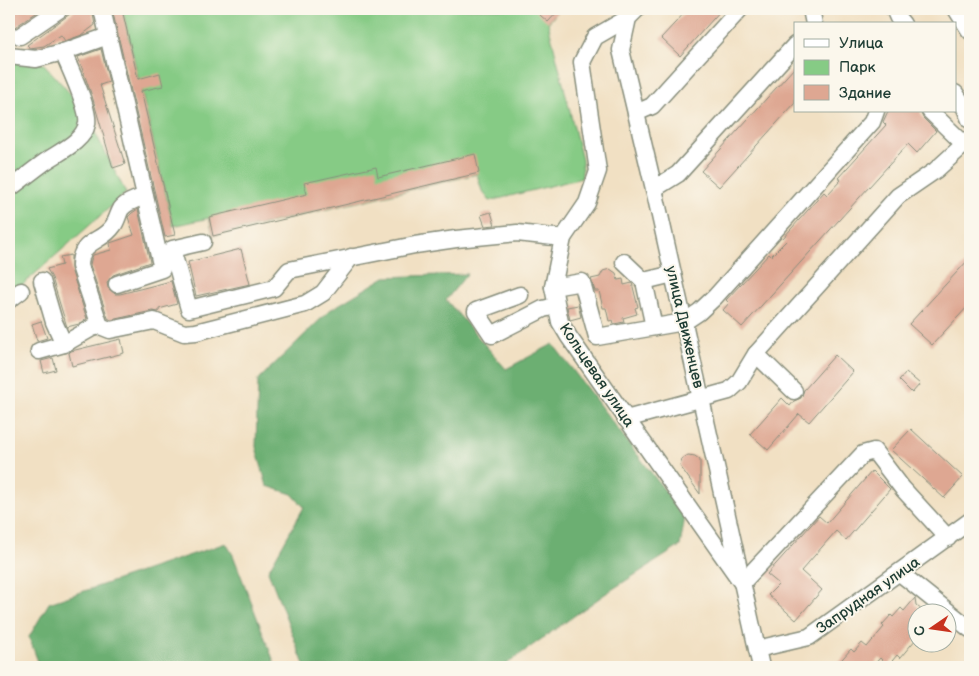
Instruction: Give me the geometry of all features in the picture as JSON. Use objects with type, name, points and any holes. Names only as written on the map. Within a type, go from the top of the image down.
[{"type":"street","points":[[20,36],[60,9]]},
{"type":"street","points":[[102,9],[162,269],[117,284]]},
{"type":"street","points":[[636,113],[652,106],[740,9]]},
{"type":"street","points":[[811,9],[814,22]]},
{"type":"street","points":[[894,9],[901,22]]},
{"type":"street","points":[[956,9],[970,31]]},
{"type":"street","name":"улица Движенцев","points":[[628,12],[621,50],[761,667]]},
{"type":"street","name":"Кольцевая улица","points":[[628,12],[595,37],[582,62],[598,171],[587,203],[563,238],[553,287],[556,306],[560,322],[568,337],[742,583]]},
{"type":"street","points":[[9,56],[36,58],[63,52],[108,36]]},
{"type":"street","points":[[654,189],[678,174],[794,46]]},
{"type":"street","points":[[9,190],[44,162],[79,139],[87,124],[86,110],[63,52]]},
{"type":"street","points":[[956,94],[970,120]]},
{"type":"street","points":[[553,287],[582,282],[597,337],[684,322],[699,312],[721,290],[872,122],[876,112]]},
{"type":"street","points":[[626,419],[729,391],[739,382],[756,354],[898,196],[936,170],[968,142],[931,112]]},
{"type":"street","points":[[100,326],[80,266],[80,258],[84,248],[113,227],[122,208],[128,203],[145,196]]},
{"type":"street","points":[[203,242],[172,249],[189,309],[274,288],[289,270],[415,245],[517,233],[563,238]]},
{"type":"street","points":[[39,351],[64,344],[92,328],[100,326],[110,330],[154,321],[184,333],[196,332],[305,304],[323,293],[351,258]]},
{"type":"street","points":[[624,262],[644,281],[654,327]]},
{"type":"street","points":[[644,281],[673,274]]},
{"type":"street","points":[[42,281],[54,322],[64,344]]},
{"type":"street","points":[[520,295],[476,311],[492,335],[543,309],[556,306]]},
{"type":"street","points":[[756,354],[794,391]]},
{"type":"street","points":[[742,583],[863,454],[874,451],[902,489],[948,538]]},
{"type":"street","name":"Запрудная улица","points":[[757,649],[809,638],[970,522]]},
{"type":"street","points":[[900,573],[970,629]]},
{"type":"green space","points":[[122,9],[560,9],[548,23],[582,160],[582,178],[490,201],[482,191],[477,174],[213,236],[209,218],[173,226]]},
{"type":"green space","points":[[9,61],[44,64],[82,107],[126,193],[9,296]]},
{"type":"green space","points":[[467,274],[446,300],[506,369],[553,344],[685,517],[680,546],[605,594],[502,667],[305,667],[268,571],[304,507],[292,494],[267,486],[256,447],[258,380],[330,310],[385,277]]},
{"type":"green space","points":[[226,543],[233,555],[276,667],[40,667],[29,637],[49,603]]},
{"type":"building","points":[[9,9],[42,9],[9,31]]},
{"type":"building","points":[[77,9],[92,9],[95,25],[82,35],[65,41],[61,35],[44,46],[30,48],[27,45]]},
{"type":"building","points":[[112,9],[122,9],[138,79],[160,73],[163,86],[141,91],[175,235],[165,237]]},
{"type":"building","points":[[533,9],[560,9],[548,22]]},
{"type":"building","points":[[688,9],[722,9],[680,56],[661,38]]},
{"type":"building","points":[[101,49],[109,82],[100,85],[125,164],[113,168],[92,96],[78,57]]},
{"type":"building","points":[[794,68],[794,104],[719,187],[701,171]]},
{"type":"building","points":[[888,112],[920,112],[923,118],[936,131],[917,153],[908,144],[742,327],[723,310],[729,303],[726,300],[769,254],[771,256],[786,241],[783,238],[824,192],[827,195],[841,180],[838,178],[886,125],[883,122]]},
{"type":"building","points":[[475,154],[479,173],[213,236],[209,217],[307,194],[304,183],[376,167],[378,177]]},
{"type":"building","points":[[138,209],[150,262],[113,275],[107,282],[108,288],[115,294],[120,294],[171,281],[177,304],[159,309],[159,312],[152,311],[111,320],[108,318],[90,265],[91,260],[93,255],[111,250],[110,243],[134,235],[128,217]]},
{"type":"building","points":[[491,212],[495,225],[485,226],[481,215]]},
{"type":"building","points":[[241,249],[250,284],[196,296],[188,262]]},
{"type":"building","points":[[71,255],[71,269],[87,319],[79,324],[67,327],[52,278],[47,269],[62,265],[60,257]]},
{"type":"building","points":[[970,258],[970,304],[932,345],[909,324]]},
{"type":"building","points":[[610,269],[616,273],[618,280],[623,279],[624,285],[632,283],[638,307],[635,308],[637,314],[623,318],[624,322],[614,324],[613,320],[609,321],[606,308],[603,308],[599,291],[595,291],[591,279],[600,277],[603,271]]},
{"type":"building","points":[[578,305],[581,317],[570,320],[567,307]]},
{"type":"building","points":[[41,321],[47,338],[37,341],[32,324]]},
{"type":"building","points":[[121,339],[124,353],[72,366],[69,353],[71,351]]},
{"type":"building","points":[[835,355],[853,372],[809,422],[799,414],[768,450],[750,434],[782,398],[790,406],[794,401],[801,398],[804,390]]},
{"type":"building","points":[[53,358],[56,370],[44,373],[41,361]]},
{"type":"building","points":[[906,372],[920,384],[912,393],[899,380]]},
{"type":"building","points":[[911,429],[963,477],[944,498],[891,450]]},
{"type":"building","points":[[688,455],[695,456],[700,460],[700,494],[680,466],[682,459]]},
{"type":"building","points":[[872,471],[890,489],[846,540],[836,531],[801,571],[822,590],[796,620],[768,595],[779,584],[767,574],[819,516],[827,523]]},
{"type":"building","points":[[915,598],[916,604],[910,604]]},
{"type":"building","points":[[901,608],[904,611],[906,609],[906,651],[900,658],[897,655],[888,666],[880,658],[872,667],[835,667],[851,649],[854,652],[862,643],[867,647],[884,627],[882,625],[891,615],[893,617]]}]
